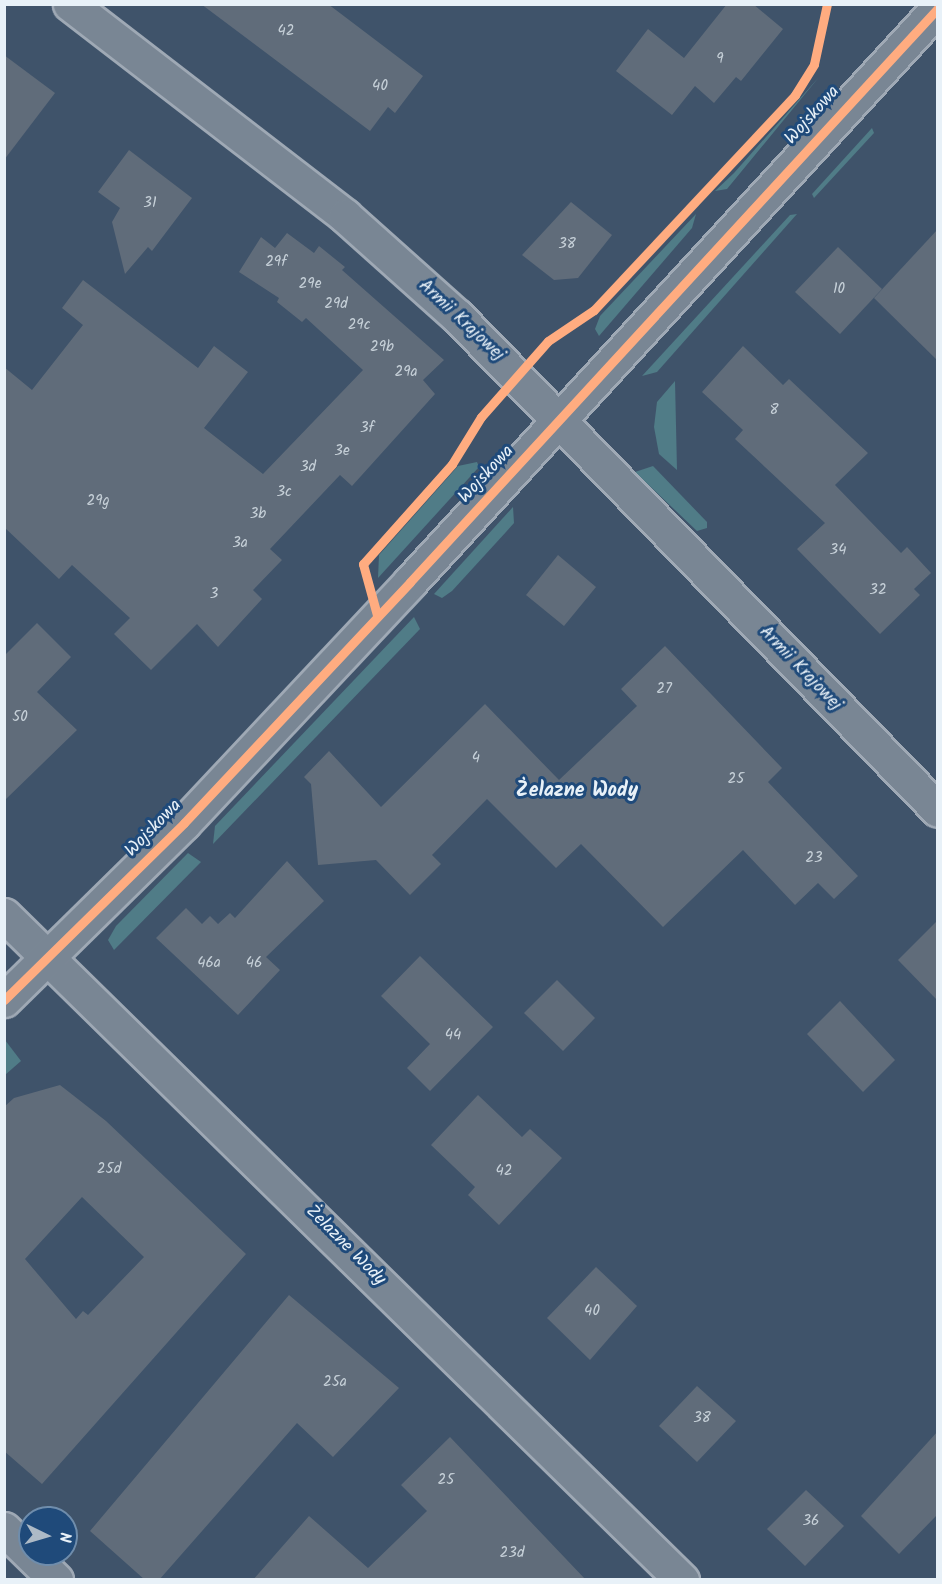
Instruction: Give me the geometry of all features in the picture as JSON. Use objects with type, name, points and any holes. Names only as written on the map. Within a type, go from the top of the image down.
[{"type":"street","name":"Armii Krajowej","points":[[70,4],[345,216],[457,316],[938,810]]},
{"type":"street","name":"Wojskowa","points":[[4,1000],[52,957],[560,422],[929,14]]},
{"type":"street","name":"Żelazne Wody","points":[[4,915],[52,957],[682,1580]]},
{"type":"street","points":[[4,1529],[56,1580]]},
{"type":"green space","points":[[819,77],[727,189],[715,191],[734,173]]},
{"type":"green space","points":[[872,128],[874,133],[814,198],[812,194]]},
{"type":"green space","points":[[696,214],[692,228],[599,336],[595,329],[600,316]]},
{"type":"green space","points":[[797,214],[657,372],[642,376],[790,215]]},
{"type":"green space","points":[[675,381],[677,470],[659,454],[654,427],[657,402]]},
{"type":"green space","points":[[477,462],[479,467],[378,578],[379,555],[458,466]]},
{"type":"green space","points":[[653,466],[707,522],[707,528],[697,531],[635,472]]},
{"type":"green space","points":[[513,507],[514,523],[506,532],[452,591],[442,598],[434,594]]},
{"type":"green space","points":[[414,617],[420,629],[213,844],[215,826]]},
{"type":"green space","points":[[188,853],[201,862],[114,950],[108,940],[116,926]]},
{"type":"green space","points":[[5,1040],[21,1061],[4,1075]]},
{"type":"building","points":[[201,4],[328,4],[423,76],[395,113],[388,107],[370,131]]},
{"type":"building","points":[[727,4],[753,4],[783,29],[741,81],[736,77],[714,103],[695,86],[672,115],[616,71],[648,29],[684,58]]},
{"type":"building","points":[[4,55],[55,93],[4,160]]},
{"type":"building","points":[[129,150],[192,198],[152,251],[148,247],[125,274],[112,222],[120,208],[98,192]]},
{"type":"building","points":[[571,202],[612,235],[578,278],[554,280],[522,255]]},
{"type":"building","points":[[938,229],[938,361],[874,298]]},
{"type":"building","points":[[287,233],[314,253],[319,246],[345,267],[342,270],[444,360],[423,380],[435,394],[352,486],[340,475],[270,549],[282,560],[253,590],[262,599],[218,647],[197,624],[151,670],[114,634],[130,618],[72,565],[59,579],[4,527],[4,367],[32,390],[83,325],[62,308],[83,280],[198,368],[214,346],[248,372],[204,428],[263,474],[363,370],[306,318],[302,322],[277,302],[279,298],[239,272],[261,237],[275,248]]},
{"type":"building","points":[[838,247],[882,289],[840,334],[795,292]]},
{"type":"building","points":[[743,346],[783,385],[789,379],[868,453],[835,485],[901,553],[907,547],[931,573],[914,589],[920,595],[880,634],[797,549],[825,523],[735,439],[743,430],[702,392]]},
{"type":"building","points":[[558,555],[596,587],[564,626],[526,595]]},
{"type":"building","points":[[37,623],[71,657],[37,692],[77,730],[4,801],[4,656]]},
{"type":"building","points":[[665,646],[782,768],[768,782],[858,876],[834,899],[818,883],[795,905],[743,850],[663,927],[581,844],[556,868],[487,799],[432,855],[441,864],[410,895],[376,860],[318,865],[311,784],[304,777],[329,751],[381,807],[485,704],[559,780],[637,706],[621,689]]},
{"type":"building","points":[[287,861],[324,901],[266,957],[280,970],[238,1015],[156,938],[186,908],[202,924],[210,916],[218,924],[230,913],[235,918]]},
{"type":"building","points":[[938,920],[938,1001],[898,960]]},
{"type":"building","points":[[420,956],[493,1027],[430,1091],[407,1068],[430,1044],[381,996]]},
{"type":"building","points":[[557,980],[595,1018],[563,1051],[524,1013]]},
{"type":"building","points":[[840,1001],[895,1060],[863,1092],[807,1034]]},
{"type":"building","points":[[60,1085],[106,1121],[246,1254],[42,1484],[4,1451],[4,1107],[14,1098]],"holes":[[[82,1197],[144,1257],[88,1315],[83,1311],[76,1319],[25,1259]]]},
{"type":"building","points":[[478,1095],[522,1137],[530,1129],[562,1158],[499,1225],[468,1195],[475,1187],[431,1145]]},
{"type":"building","points":[[596,1267],[637,1306],[590,1360],[547,1318]]},
{"type":"building","points":[[289,1295],[399,1388],[333,1457],[297,1423],[159,1580],[145,1580],[90,1531]]},
{"type":"building","points":[[697,1386],[736,1421],[697,1462],[659,1426]]},
{"type":"building","points":[[938,1431],[938,1514],[899,1554],[861,1516]]},
{"type":"building","points":[[450,1437],[586,1580],[253,1580],[309,1516],[368,1568],[427,1511],[401,1485]]},
{"type":"building","points":[[806,1490],[844,1526],[805,1566],[767,1529]]},
{"type":"cycle path","points":[[377,615],[363,564],[452,464],[481,417],[548,341],[594,310],[795,95],[814,64],[827,4]]},
{"type":"cycle path","points":[[4,1000],[184,823],[410,582],[938,8]]},
{"type":"district","name":"Żelazne Wody","points":[[577,791]]}]
